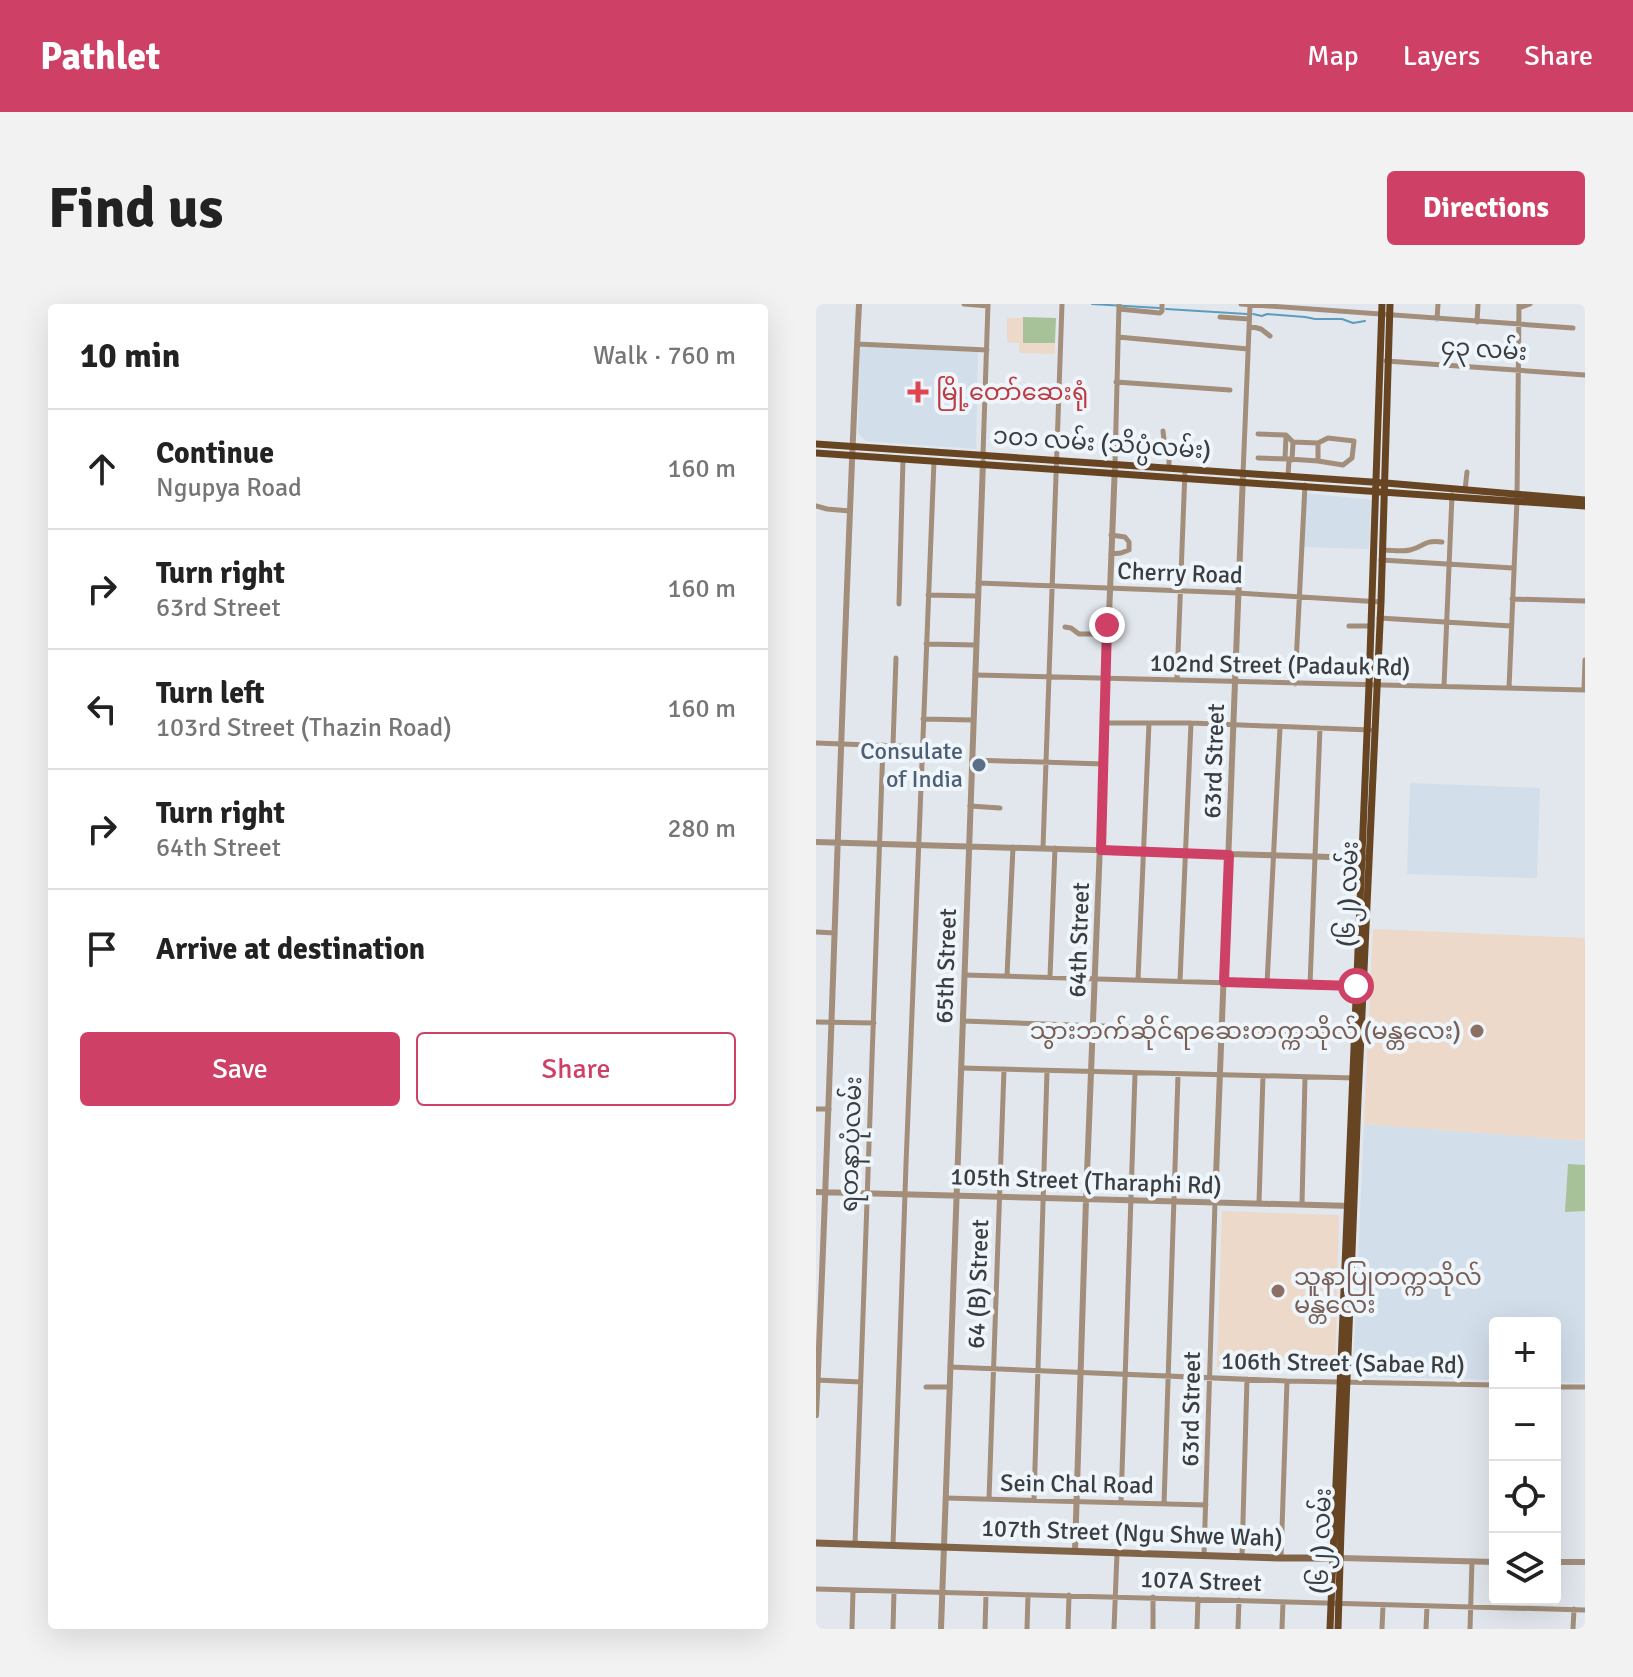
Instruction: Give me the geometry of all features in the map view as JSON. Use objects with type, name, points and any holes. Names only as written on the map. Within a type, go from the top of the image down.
[{"type":"main road","name":"(၆၂) လမ်း","points":[[1330,1629],[1344,1382],[1370,730],[1383,560],[1381,488],[1385,316],[1382,304]]},
{"type":"main road","name":"(၆၂) လမ်း","points":[[1385,316],[1390,304]]},
{"type":"main road","name":"၁၀၁ လမ်း (သိပ္ပံလမ်း)","points":[[816,444],[983,454],[1114,474],[1184,474],[1452,493]]},
{"type":"main road","name":"၁၀၁ လမ်း (သိပ္ပံလမ်း)","points":[[816,453],[982,464],[1115,464],[1169,468],[1184,474]]},
{"type":"main road","name":"၁၀၁ လမ်း (သိပ္ပံလမ်း)","points":[[1243,478],[1288,477],[1305,482]]},
{"type":"main road","name":"(၆၂) လမ်း","points":[[1373,686],[1370,601],[1381,488]]},
{"type":"main road","points":[[1452,493],[1465,491],[1517,498]]},
{"type":"main road","points":[[1452,493],[1585,503]]},
{"type":"main road","name":"107th Street (Ngu Shwe Wah)","points":[[816,1543],[1336,1558]]},
{"type":"main road","name":"(၆၂) လမ်း","points":[[1336,1558],[1340,1604],[1338,1629]]},
{"type":"street","points":[[816,1415],[818,1292],[829,1109],[859,304]]},
{"type":"street","points":[[964,304],[988,305]]},
{"type":"street","points":[[1043,848],[1062,304]]},
{"type":"street","points":[[1241,304],[1270,336]]},
{"type":"street","points":[[1437,319],[1438,304]]},
{"type":"street","points":[[1477,322],[1478,304]]},
{"type":"street","points":[[1509,688],[1517,498],[1519,306],[1530,304]]},
{"type":"street","name":"65th Street","points":[[941,1629],[988,305]]},
{"type":"street","points":[[1220,317],[1294,306],[1385,316],[1573,328]]},
{"type":"street","points":[[1115,464],[1119,307],[1158,313],[1162,307]]},
{"type":"street","name":"63rd Street","points":[[1204,1555],[1249,313]]},
{"type":"street","points":[[1118,337],[1248,349]]},
{"type":"street","points":[[857,344],[987,350]]},
{"type":"street","name":"၄၃ လမ်း","points":[[1384,361],[1585,375]]},
{"type":"street","points":[[1116,382],[1230,390]]},
{"type":"street","points":[[1163,431],[1169,468]]},
{"type":"street","points":[[1258,434],[1286,435],[1293,442],[1318,443],[1328,438],[1354,441],[1352,458],[1344,465],[1258,458]]},
{"type":"street","points":[[1286,435],[1288,477]]},
{"type":"street","points":[[1288,459],[1293,442]]},
{"type":"street","points":[[1318,443],[1318,461]]},
{"type":"street","points":[[899,604],[903,460]]},
{"type":"street","points":[[893,1545],[934,461]]},
{"type":"street","name":"64th Street","points":[[1075,1551],[1115,464]]},
{"type":"street","points":[[1465,491],[1467,472]]},
{"type":"street","points":[[1177,680],[1184,474]]},
{"type":"street","points":[[1295,684],[1305,482]]},
{"type":"street","points":[[1444,686],[1452,493]]},
{"type":"street","points":[[816,506],[850,511]]},
{"type":"street","points":[[1110,554],[1129,550],[1125,537],[1111,535]]},
{"type":"street","points":[[1383,550],[1414,549],[1426,542],[1442,542]]},
{"type":"street","points":[[1372,559],[1513,568]]},
{"type":"street","name":"Cherry Road","points":[[978,583],[1381,602]]},
{"type":"street","points":[[928,595],[977,596]]},
{"type":"street","points":[[1512,599],[1585,601]]},
{"type":"street","points":[[1349,626],[1380,622],[1511,626]]},
{"type":"street","points":[[1065,627],[1079,634],[1107,634]]},
{"type":"street","points":[[926,644],[976,645]]},
{"type":"street","points":[[893,745],[896,658]]},
{"type":"street","points":[[1584,690],[1585,660]]},
{"type":"street","name":"102nd Street (Padauk Rd)","points":[[975,675],[1584,690]]},
{"type":"street","points":[[923,719],[973,720]]},
{"type":"street","points":[[1105,723],[1370,730]]},
{"type":"street","points":[[1138,980],[1149,723]]},
{"type":"street","points":[[1180,981],[1191,723]]},
{"type":"street","points":[[1267,984],[1280,727]]},
{"type":"street","points":[[1310,985],[1320,728]]},
{"type":"street","points":[[816,743],[922,747]]},
{"type":"street","name":"ရတနာပုံလမ်း","points":[[855,1544],[883,745]]},
{"type":"street","points":[[972,760],[1104,764]]},
{"type":"street","points":[[970,806],[1000,808]]},
{"type":"street","points":[[816,842],[1365,858]]},
{"type":"street","points":[[1007,976],[1013,847]]},
{"type":"street","points":[[1050,977],[1055,848]]},
{"type":"street","points":[[816,932],[835,933]]},
{"type":"street","points":[[965,975],[1360,987]]},
{"type":"street","points":[[963,1021],[1358,1035]]},
{"type":"street","points":[[816,1022],[874,1023]]},
{"type":"street","points":[[961,1068],[1356,1078]]},
{"type":"street","name":"64 (B) Street","points":[[989,1499],[1004,1069]]},
{"type":"street","points":[[1034,1500],[1047,1071]]},
{"type":"street","points":[[1121,1503],[1135,1074]]},
{"type":"street","points":[[1164,1504],[1178,1075]]},
{"type":"street","points":[[1259,1203],[1263,1076]]},
{"type":"street","points":[[1302,1204],[1305,1077]]},
{"type":"street","points":[[816,1109],[829,1109]]},
{"type":"street","name":"105th Street (Tharaphi Rd)","points":[[816,1192],[1351,1206]]},
{"type":"street","name":"106th Street (Sabae Rd)","points":[[950,1367],[1287,1381],[1489,1385]]},
{"type":"street","points":[[1242,1556],[1247,1379]]},
{"type":"street","points":[[817,1380],[861,1382]]},
{"type":"street","points":[[1281,1558],[1287,1381]]},
{"type":"street","points":[[926,1387],[950,1387]]},
{"type":"street","points":[[1561,1387],[1585,1387]]},
{"type":"street","name":"Sein Chal Road","points":[[946,1498],[1206,1505]]},
{"type":"street","points":[[1114,1629],[1117,1552]]},
{"type":"street","name":"107th Street (Ngu Shwe Wah)","points":[[1336,1558],[1489,1562]]},
{"type":"street","points":[[1470,1629],[1472,1561]]},
{"type":"street","points":[[1561,1562],[1585,1562]]},
{"type":"street","name":"107A Street","points":[[816,1589],[1585,1610]]},
{"type":"street","points":[[852,1629],[853,1590]]},
{"type":"street","points":[[893,1629],[894,1591]]},
{"type":"street","points":[[985,1629],[986,1594]]},
{"type":"street","points":[[1027,1629],[1028,1595]]},
{"type":"street","points":[[1068,1629],[1069,1595]]},
{"type":"street","points":[[1153,1597],[1153,1629]]},
{"type":"street","points":[[1197,1629],[1198,1599]]},
{"type":"street","points":[[1238,1629],[1239,1600]]},
{"type":"street","points":[[1282,1629],[1283,1602]]},
{"type":"street","points":[[1382,1629],[1383,1605]]},
{"type":"street","points":[[1426,1629],[1427,1606]]},
{"type":"street","points":[[1573,1629],[1574,1609]]},
{"type":"shaded area","points":[[1007,318],[1024,318],[1023,342],[1055,343],[1055,354],[1019,353],[1019,343],[1007,342]]},
{"type":"shaded area","name":"မြို့တော်ဆေးရုံ","points":[[860,346],[978,352],[976,449],[866,441],[858,433]]},
{"type":"shaded area","points":[[1306,493],[1371,500],[1369,549],[1303,547]]},
{"type":"shaded area","points":[[1410,783],[1540,788],[1537,878],[1407,874]]},
{"type":"shaded area","name":"သွားဘက်ဆိုင်ရာဆေးတက္ကသိုလ် (မန္တလေး)","points":[[1373,929],[1585,938],[1585,1141],[1364,1124]]},
{"type":"shaded area","points":[[1364,1124],[1585,1141],[1585,1383],[1561,1382],[1561,1317],[1489,1317],[1489,1380],[1353,1376]]},
{"type":"shaded area","name":"သူနာပြုတက္ကသိုလ် မန္တလေး","points":[[1222,1211],[1339,1215],[1335,1371],[1217,1367]]},
{"type":"green space","points":[[1023,317],[1056,318],[1055,343],[1023,343]]},
{"type":"green space","points":[[1568,1164],[1585,1165],[1585,1211],[1565,1212]]},
{"type":"waterway","points":[[1092,304],[1159,308]]},
{"type":"waterway","points":[[1166,309],[1247,314]]},
{"type":"waterway","points":[[1253,314],[1342,319],[1353,323],[1365,321]]},
{"type":"place","name":"မြို့တော်ဆေးရုံ","points":[[918,392]]},
{"type":"place","name":"Consulate of India","points":[[979,765]]},
{"type":"place","name":"သွားဘက်ဆိုင်ရာဆေးတက္ကသိုလ် (မန္တလေး)","points":[[1477,1031]]},
{"type":"place","name":"သူနာပြုတက္ကသိုလ် မန္တလေး","points":[[1278,1291]]},
{"type":"route","points":[[1107,625],[1101,850],[1229,855],[1224,982],[1356,986]]}]
